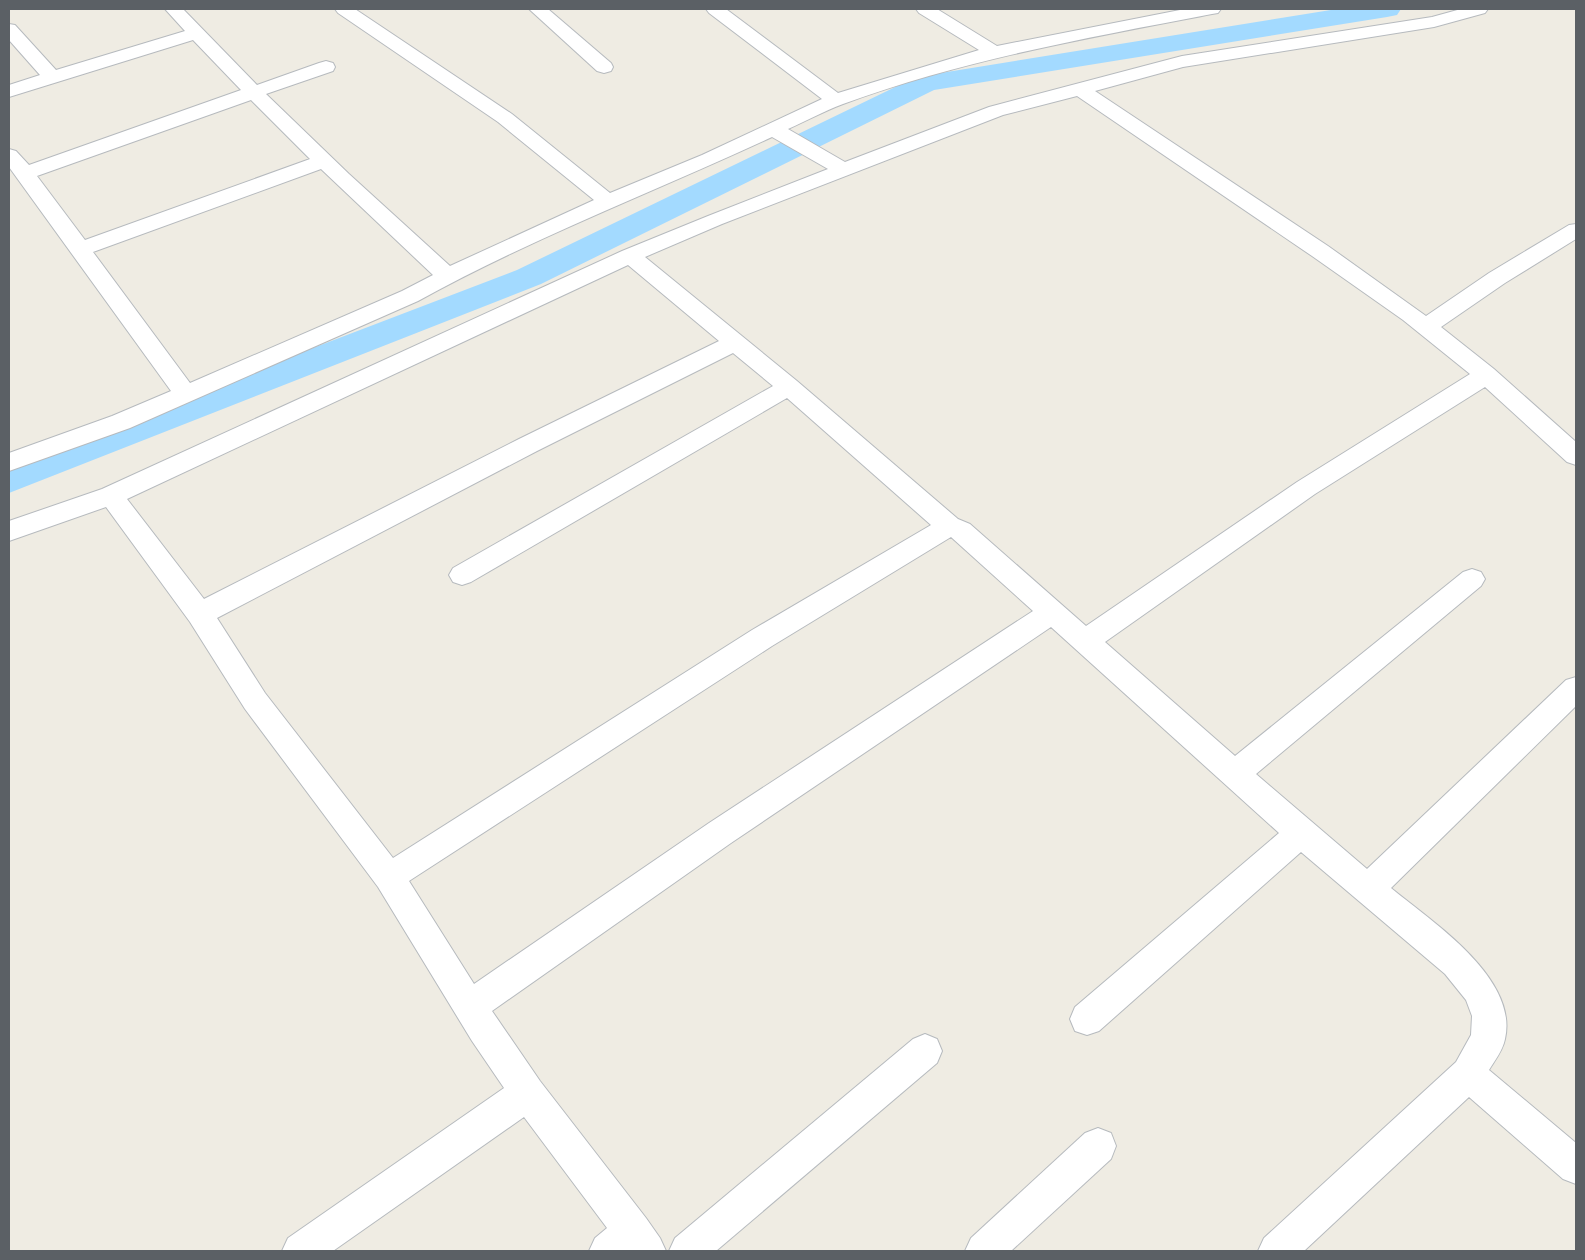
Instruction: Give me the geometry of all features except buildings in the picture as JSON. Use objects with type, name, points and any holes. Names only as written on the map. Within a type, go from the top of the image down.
[{"type":"street","points":[[174,9],[254,93],[447,276]]},
{"type":"street","points":[[344,9],[505,118],[608,201]]},
{"type":"street","points":[[538,9],[604,67]]},
{"type":"street","points":[[715,9],[835,100]]},
{"type":"street","points":[[925,9],[994,52]]},
{"type":"street","points":[[9,462],[121,422],[410,296],[447,276],[608,201],[709,159],[835,100],[897,79],[994,52],[1212,9]]},
{"type":"street","points":[[9,532],[110,496],[630,256],[716,220],[996,111],[1182,62],[1434,22],[1479,9]]},
{"type":"street","points":[[9,29],[52,77]]},
{"type":"street","points":[[9,91],[196,33]]},
{"type":"street","points":[[25,173],[326,67]]},
{"type":"street","points":[[1078,88],[1320,251],[1425,327],[1486,375],[1576,456]]},
{"type":"street","points":[[773,129],[844,170]]},
{"type":"street","points":[[9,155],[25,173],[185,393]]},
{"type":"street","points":[[80,250],[324,161]]},
{"type":"street","points":[[1425,327],[1498,278],[1576,230]]},
{"type":"street","points":[[630,256],[789,387],[949,526],[961,531],[1052,614],[1085,641],[1301,833],[1457,963],[1479,990],[1489,1016],[1488,1039],[1468,1074],[1277,1251]]},
{"type":"street","points":[[200,614],[528,444],[735,342]]},
{"type":"street","points":[[1085,641],[1306,488],[1486,375]]},
{"type":"street","points":[[462,575],[789,387]]},
{"type":"street","points":[[110,496],[200,614],[255,702],[389,877],[470,1006],[630,1245]]},
{"type":"street","points":[[389,877],[762,638],[949,526]]},
{"type":"street","points":[[1235,774],[1472,579]]},
{"type":"street","points":[[470,1006],[720,833],[1052,614]]},
{"type":"street","points":[[1368,888],[1576,688]]},
{"type":"street","points":[[1087,1018],[1301,833]]},
{"type":"street","points":[[688,1251],[925,1051]]},
{"type":"street","points":[[1468,1074],[1576,1166]]},
{"type":"street","points":[[301,1251],[528,1093]]},
{"type":"street","points":[[984,1251],[1098,1146]]},
{"type":"waterway","points":[[9,479],[529,277],[926,83],[1387,9]]}]
